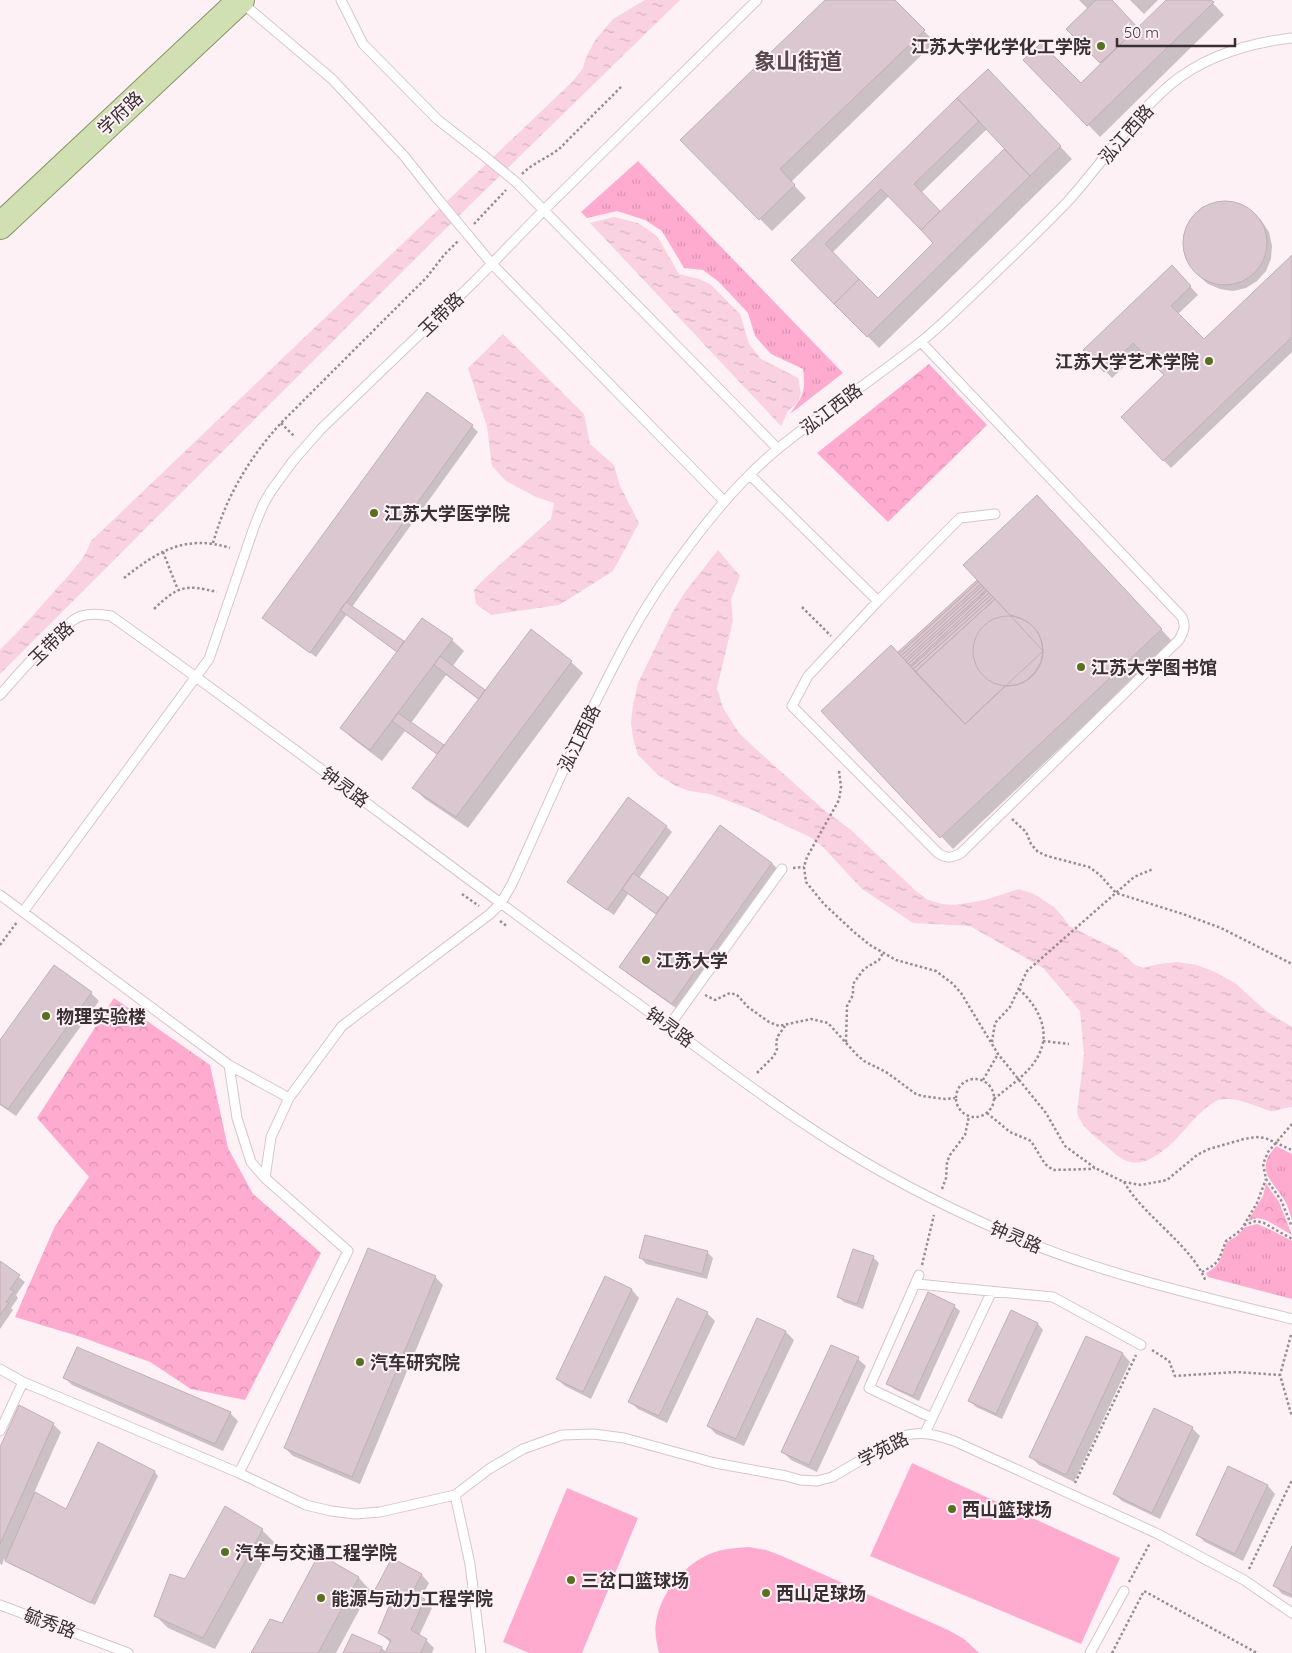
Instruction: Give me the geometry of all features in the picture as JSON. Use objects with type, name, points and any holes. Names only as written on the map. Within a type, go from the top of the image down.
[{"type":"main road","name":"学府路","points":[[0,203],[232,0]]},
{"type":"main road","name":"学府路","points":[[0,226],[232,0]]},
{"type":"lane","points":[[232,0],[332,79],[405,157],[438,199],[468,232],[492,264],[724,501]]},
{"type":"lane","points":[[341,0],[363,44],[438,120],[516,182],[545,210],[778,449]]},
{"type":"lane","name":"玉带路","points":[[23,912],[209,659],[254,527],[281,476],[321,429],[492,264],[757,0]]},
{"type":"lane","name":"泓江西路","points":[[265,1178],[271,1137],[289,1098],[342,1026],[490,914],[501,903],[512,884],[565,766],[622,647],[669,572],[724,501],[778,449],[921,342],[1025,245],[1069,200],[1143,112],[1172,84],[1196,67],[1222,54],[1274,40],[1292,38]]},
{"type":"lane","points":[[921,342],[1182,617],[1185,624],[1180,640],[1004,812],[961,853],[953,858],[945,857],[938,853],[792,706],[808,676],[878,601],[960,518],[995,514]]},
{"type":"lane","points":[[750,475],[878,601]]},
{"type":"lane","name":"玉带路","points":[[0,694],[64,627],[79,616],[97,613],[111,616]]},
{"type":"lane","name":"钟灵路","points":[[111,616],[197,676],[525,922],[782,1108],[830,1141],[880,1171],[1000,1231],[1068,1258],[1124,1276],[1292,1319]]},
{"type":"lane","points":[[669,1026],[782,869]]},
{"type":"lane","points":[[0,895],[229,1065],[289,1098]]},
{"type":"lane","points":[[229,1065],[237,1118],[251,1162],[265,1178],[348,1251],[239,1473]]},
{"type":"lane","points":[[932,1418],[870,1388],[918,1280],[1052,1298],[1141,1345]]},
{"type":"lane","points":[[924,1433],[992,1291]]},
{"type":"lane","points":[[0,1369],[23,1382],[239,1473],[306,1505],[355,1514],[380,1512],[456,1495],[470,1564],[481,1653]]},
{"type":"lane","points":[[0,1431],[23,1382]]},
{"type":"lane","name":"学苑路","points":[[456,1495],[489,1470],[523,1449],[562,1435],[593,1434],[624,1438],[715,1463],[800,1480],[818,1481],[832,1477],[902,1436],[924,1433],[954,1441],[1156,1532],[1244,1580],[1292,1613]]},
{"type":"lane","points":[[1090,1653],[1124,1591]]},
{"type":"lane","name":"毓秀路","points":[[0,1604],[128,1653]]},
{"type":"path","points":[[213,543],[218,524],[229,498],[266,439],[427,277],[444,256],[533,165],[549,157],[622,86]]},
{"type":"path","points":[[281,423],[295,437]]},
{"type":"path","points":[[124,578],[144,562],[163,552],[187,544],[213,543],[230,548]]},
{"type":"path","points":[[163,552],[178,590]]},
{"type":"path","points":[[154,609],[165,598],[178,590],[188,587],[217,592]]},
{"type":"path","points":[[802,607],[838,643]]},
{"type":"path","points":[[842,758],[838,768],[840,794],[835,808],[812,846],[804,867],[806,882],[824,904],[854,932],[883,953],[896,960],[936,971],[944,976],[961,993],[998,1054],[1046,1113],[1065,1146],[1095,1168],[1124,1182],[1141,1185],[1167,1180],[1197,1155],[1209,1149],[1244,1139],[1265,1138],[1292,1150]]},
{"type":"path","points":[[1004,812],[1026,832],[1031,844],[1038,852],[1089,867],[1100,875],[1116,893],[1184,914],[1221,928],[1292,964]]},
{"type":"path","points":[[992,1044],[995,1023],[1010,1007],[1018,988],[1031,967],[1134,877],[1153,869]]},
{"type":"path","points":[[0,945],[23,912]]},
{"type":"path","points":[[846,1044],[847,1006],[853,995],[854,984],[864,969],[879,960],[883,953]]},
{"type":"path","points":[[696,988],[715,1000],[730,993],[737,995],[748,1007],[769,1022],[779,1026],[785,1026],[802,1019],[821,1020],[832,1026],[846,1044],[864,1061],[886,1072],[916,1094],[945,1099],[955,1098]]},
{"type":"path","points":[[994,1099],[990,1086],[983,1080],[972,1078],[960,1085],[956,1091],[955,1098],[956,1105],[960,1111],[969,1116],[979,1116],[987,1112],[994,1099],[1035,1062],[1043,1041],[1042,1020],[1030,999],[1018,988]]},
{"type":"path","points":[[757,1073],[774,1056],[777,1049],[776,1042],[778,1036],[785,1026]]},
{"type":"path","points":[[1043,1041],[1070,1044]]},
{"type":"path","points":[[983,1080],[998,1054]]},
{"type":"path","points":[[987,1112],[1010,1132],[1031,1141],[1045,1164],[1053,1170],[1095,1168]]},
{"type":"path","points":[[942,1188],[946,1178],[947,1162],[965,1135],[969,1116]]},
{"type":"path","points":[[1292,1124],[1268,1152],[1263,1164],[1266,1179],[1281,1200],[1292,1227]]},
{"type":"path","points":[[1202,1272],[1214,1265],[1226,1240],[1241,1230],[1260,1196],[1266,1179]]},
{"type":"path","points":[[1124,1182],[1131,1195],[1192,1258],[1202,1272],[1206,1282]]},
{"type":"path","points":[[918,1280],[934,1215]]},
{"type":"path","points":[[1244,1225],[1256,1221],[1264,1223],[1292,1239]]},
{"type":"path","points":[[1291,1335],[1280,1375],[1292,1417]]},
{"type":"path","points":[[1070,1494],[1141,1345],[1169,1361],[1175,1376],[1236,1372],[1280,1375]]},
{"type":"path","points":[[1244,1580],[1292,1480]]},
{"type":"path","points":[[1124,1591],[1145,1553]]},
{"type":"path","points":[[1112,1653],[1144,1591],[1257,1653]]},
{"type":"green space","points":[[638,161],[843,373],[790,414],[798,403],[804,389],[803,369],[771,354],[755,336],[748,313],[719,282],[703,270],[684,268],[662,231],[645,220],[617,211],[587,218],[581,212]]},
{"type":"green space","points":[[929,364],[987,425],[888,522],[817,453]]},
{"type":"green space","points":[[114,998],[210,1065],[228,1148],[253,1194],[321,1253],[245,1400],[191,1389],[150,1362],[81,1337],[15,1317],[55,1226],[89,1177],[37,1118]]},
{"type":"green space","points":[[1276,1146],[1292,1154],[1292,1221],[1286,1203],[1267,1173],[1267,1161]]},
{"type":"green space","points":[[1266,1183],[1271,1191],[1257,1218],[1248,1221],[1263,1196]]},
{"type":"green space","points":[[1271,1191],[1279,1202],[1292,1235],[1266,1220],[1257,1218]]},
{"type":"green space","points":[[1257,1224],[1292,1241],[1292,1299],[1208,1277],[1206,1273],[1218,1263],[1227,1242],[1237,1236],[1245,1227]]},
{"type":"green space","name":"西山篮球场","points":[[912,1463],[1120,1558],[1081,1644],[870,1556]]},
{"type":"green space","name":"三岔口篮球场","points":[[567,1488],[638,1518],[582,1653],[529,1653],[503,1642]]},
{"type":"green space","name":"西山足球场","points":[[749,1547],[766,1550],[782,1556],[948,1630],[964,1639],[979,1653],[659,1653],[655,1626],[663,1600],[676,1580],[694,1563],[715,1552]]},
{"type":"water","points":[[645,0],[680,0],[432,242],[0,674],[0,650],[73,571],[85,554],[91,541],[574,80],[583,68],[586,57],[596,39],[613,19]]},
{"type":"water","points":[[614,217],[638,223],[657,236],[679,274],[710,284],[740,314],[749,344],[761,359],[798,378],[801,393],[798,402],[788,411],[781,426],[590,223]]},
{"type":"water","points":[[503,334],[584,414],[590,444],[614,465],[620,486],[639,523],[613,571],[559,605],[491,615],[476,604],[474,590],[551,519],[554,503],[536,497],[506,481],[492,466],[487,427],[468,368]]},
{"type":"water","points":[[718,550],[740,576],[731,599],[733,621],[717,688],[723,708],[739,733],[928,900],[955,905],[985,900],[1019,889],[1034,894],[1054,907],[1069,926],[1118,950],[1135,965],[1143,968],[1177,962],[1197,965],[1235,983],[1266,1011],[1292,1027],[1292,1107],[1270,1111],[1238,1100],[1219,1100],[1197,1116],[1175,1140],[1157,1155],[1137,1163],[1124,1160],[1081,1122],[1077,1111],[1084,1055],[1080,1011],[1043,968],[970,926],[913,923],[862,889],[822,846],[810,837],[750,809],[710,794],[689,791],[676,786],[658,775],[638,755],[633,738],[631,723],[638,683],[672,613],[685,592]]},
{"type":"building","points":[[825,0],[895,0],[925,30],[780,169],[795,185],[759,220],[680,140]]},
{"type":"building","name":"江苏大学化学化工学院","points":[[1096,0],[1112,0],[1138,28],[1100,63],[1066,29]]},
{"type":"building","points":[[1166,0],[1211,0],[1214,2],[1087,126],[1023,60],[1041,43],[1081,83]]},
{"type":"building","points":[[988,69],[1061,146],[1030,176],[957,98]]},
{"type":"building","points":[[957,98],[979,121],[914,184],[940,211],[921,230],[881,189],[825,244],[859,279],[834,304],[791,260]]},
{"type":"building","points":[[1004,149],[1030,176],[867,337],[834,304],[859,279],[878,298],[933,243],[921,230]]},
{"type":"building","points":[[1217,201],[1233,201],[1249,208],[1260,219],[1267,235],[1264,259],[1255,273],[1249,278],[1233,285],[1217,285],[1201,278],[1190,267],[1183,251],[1183,235],[1190,219],[1201,208]]},
{"type":"building","name":"江苏大学艺术学院","points":[[1292,255],[1292,337],[1163,461],[1121,417],[1164,375],[1133,343],[1104,372],[1083,350],[1172,265],[1191,286],[1171,306],[1204,339]]},
{"type":"building","name":"江苏大学医学院","points":[[427,392],[473,425],[310,653],[262,618]]},
{"type":"building","name":"江苏大学图书馆","points":[[1037,495],[1162,629],[940,838],[821,711],[891,645],[965,724],[1005,686],[1016,685],[1027,680],[1035,672],[1041,662],[1043,651],[1037,631],[1029,623],[1010,615],[963,565]]},
{"type":"building","points":[[977,580],[978,582],[899,654],[898,652]]},
{"type":"building","points":[[978,582],[981,584],[901,656],[899,654]]},
{"type":"building","points":[[981,584],[982,586],[903,658],[901,656]]},
{"type":"building","points":[[982,586],[984,588],[905,660],[903,658]]},
{"type":"building","points":[[984,588],[986,590],[906,662],[905,660]]},
{"type":"building","points":[[986,590],[908,664],[906,662]]},
{"type":"building","points":[[987,591],[989,593],[910,666],[908,664]]},
{"type":"building","points":[[989,593],[991,595],[910,666]]},
{"type":"building","points":[[991,595],[993,597],[913,669],[911,667]]},
{"type":"building","points":[[993,597],[995,599],[915,672],[913,669]]},
{"type":"building","points":[[995,599],[1043,651],[965,724],[915,672]]},
{"type":"building","points":[[346,602],[404,641],[397,652],[340,610]]},
{"type":"building","points":[[1008,616],[1021,619],[1033,626],[1040,638],[1043,651],[1040,664],[1033,676],[1021,683],[1008,686],[995,683],[983,676],[976,664],[973,651],[976,638],[983,626],[995,619]]},
{"type":"building","points":[[422,618],[453,639],[370,750],[340,728]]},
{"type":"building","points":[[531,629],[572,661],[456,817],[412,788]]},
{"type":"building","points":[[440,656],[485,690],[479,699],[434,665]]},
{"type":"building","points":[[398,713],[444,745],[437,754],[392,721]]},
{"type":"building","points":[[628,797],[667,826],[607,910],[567,882]]},
{"type":"building","points":[[720,825],[772,863],[672,1004],[619,967]]},
{"type":"building","points":[[633,873],[668,897],[656,914],[622,889]]},
{"type":"building","name":"物理实验楼","points":[[54,965],[92,992],[8,1109],[0,1104],[0,1040]]},
{"type":"building","points":[[645,1235],[708,1251],[702,1274],[639,1258]]},
{"type":"building","name":"汽车研究院","points":[[368,1248],[436,1276],[352,1477],[284,1448]]},
{"type":"building","points":[[853,1249],[874,1256],[857,1304],[837,1297]]},
{"type":"building","points":[[0,1261],[20,1275],[10,1289],[14,1291],[6,1302],[9,1303],[0,1315]]},
{"type":"building","points":[[605,1276],[632,1289],[583,1392],[556,1379]]},
{"type":"building","points":[[928,1292],[955,1305],[913,1396],[886,1384]]},
{"type":"building","points":[[677,1298],[708,1312],[659,1416],[628,1402]]},
{"type":"building","points":[[1011,1310],[1038,1323],[996,1414],[968,1401]]},
{"type":"building","points":[[757,1318],[786,1331],[736,1439],[707,1426]]},
{"type":"building","points":[[1086,1336],[1123,1353],[1066,1475],[1029,1457]]},
{"type":"building","points":[[831,1345],[859,1357],[809,1465],[781,1452]]},
{"type":"building","points":[[77,1347],[231,1412],[215,1444],[63,1378]]},
{"type":"building","points":[[19,1405],[54,1423],[0,1544],[0,1447]]},
{"type":"building","points":[[1154,1408],[1193,1427],[1152,1513],[1113,1494]]},
{"type":"building","points":[[98,1442],[155,1471],[91,1603],[5,1561],[35,1492],[66,1509]]},
{"type":"building","points":[[1228,1466],[1268,1485],[1235,1554],[1196,1535]]},
{"type":"building","name":"汽车与交通工程学院","points":[[225,1506],[263,1529],[203,1638],[154,1616],[170,1574],[185,1579]]},
{"type":"building","points":[[1292,1546],[1292,1595],[1273,1586]]},
{"type":"building","name":"能源与动力工程学院","points":[[319,1554],[359,1577],[318,1653],[251,1653],[270,1619],[282,1623]]},
{"type":"building","points":[[392,1558],[422,1574],[412,1593],[425,1599],[411,1630],[427,1639],[421,1653],[385,1653],[391,1640],[378,1633],[390,1604],[371,1597]]},
{"type":"building","points":[[352,1634],[382,1647],[380,1653],[343,1653]]},
{"type":"place","name":"江苏大学化学化工学院","points":[[1101,46]]},
{"type":"place","name":"江苏大学艺术学院","points":[[1209,361]]},
{"type":"place","name":"江苏大学医学院","points":[[374,513]]},
{"type":"place","name":"江苏大学图书馆","points":[[1081,667]]},
{"type":"place","name":"江苏大学","points":[[646,960]]},
{"type":"place","name":"物理实验楼","points":[[46,1016]]},
{"type":"place","name":"汽车研究院","points":[[360,1362]]},
{"type":"place","name":"西山篮球场","points":[[952,1509]]},
{"type":"place","name":"汽车与交通工程学院","points":[[225,1552]]},
{"type":"place","name":"三岔口篮球场","points":[[571,1580]]},
{"type":"place","name":"西山足球场","points":[[766,1593]]},
{"type":"place","name":"能源与动力工程学院","points":[[321,1598]]},
{"type":"district","name":"象山街道","points":[[798,61]]}]
